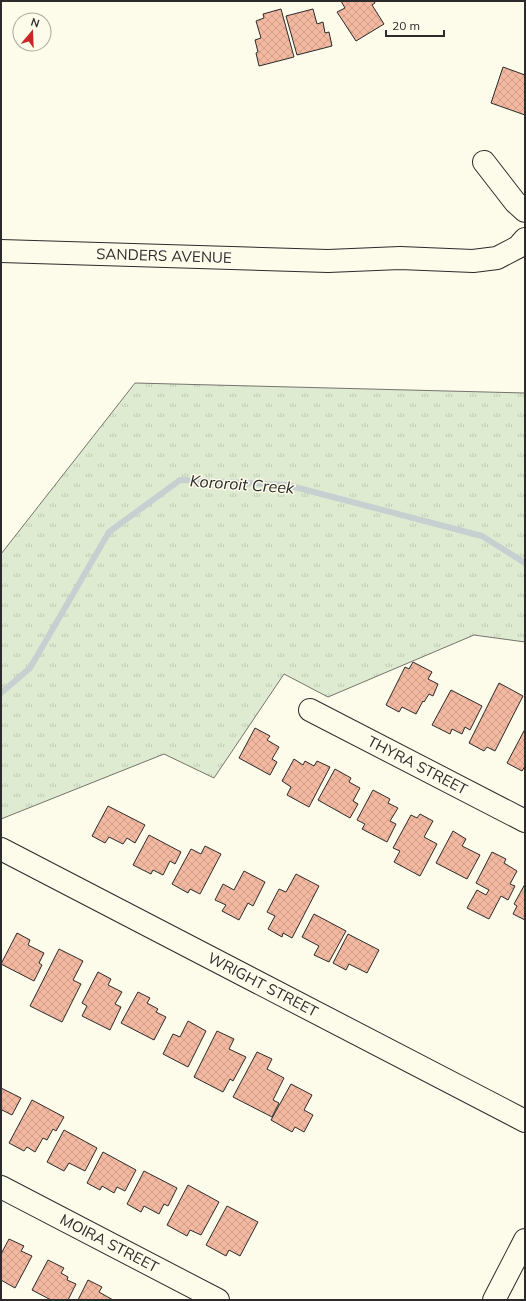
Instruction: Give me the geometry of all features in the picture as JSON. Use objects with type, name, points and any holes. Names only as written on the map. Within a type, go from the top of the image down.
[{"type":"street","points":[[484,162],[515,202],[525,211]]},
{"type":"street","name":"SANDERS AVENUE","points":[[1,251],[328,261],[400,258],[486,260],[497,258],[509,253],[518,247],[525,239]]},
{"type":"street","name":"SANDERS AVENUE","points":[[328,261],[384,269],[479,272],[504,268],[525,256]]},
{"type":"street","name":"THYRA STREET","points":[[310,710],[525,821]]},
{"type":"street","name":"WRIGHT STREET","points":[[1,849],[525,1122]]},
{"type":"street","name":"MOIRA STREET","points":[[1,1187],[218,1300]]},
{"type":"street","points":[[494,1300],[525,1240]]},
{"type":"green space","points":[[135,383],[525,393],[525,642],[474,635],[328,697],[284,674],[214,778],[164,754],[1,819],[1,554]]},
{"type":"building","points":[[341,1],[374,1],[375,3],[372,5],[384,24],[356,41],[337,12],[345,8]]},
{"type":"building","points":[[281,9],[294,57],[259,66],[255,40],[261,38],[256,21],[264,18],[263,14]]},
{"type":"building","points":[[313,9],[317,24],[323,22],[325,33],[329,32],[332,46],[297,55],[286,16]]},
{"type":"building","points":[[503,67],[525,75],[525,115],[491,103]]},
{"type":"building","points":[[413,662],[432,672],[428,679],[438,684],[433,696],[429,694],[424,702],[423,701],[416,714],[402,707],[399,712],[386,705],[405,667],[409,669]]},
{"type":"building","points":[[499,683],[523,696],[495,751],[487,747],[484,751],[469,743]]},
{"type":"building","points":[[451,690],[482,706],[470,730],[465,727],[462,734],[452,729],[450,734],[432,725]]},
{"type":"building","points":[[255,728],[270,736],[267,740],[279,747],[272,759],[277,762],[270,775],[239,758]]},
{"type":"building","points":[[525,729],[525,766],[522,771],[507,763]]},
{"type":"building","points":[[294,759],[303,765],[305,761],[314,766],[317,761],[330,767],[309,807],[287,795],[291,787],[282,781]]},
{"type":"building","points":[[335,769],[351,778],[349,782],[360,788],[353,801],[358,804],[350,818],[318,800]]},
{"type":"building","points":[[373,790],[390,799],[388,803],[398,808],[390,821],[396,824],[387,842],[362,829],[365,824],[357,820]]},
{"type":"building","points":[[108,806],[145,825],[135,843],[127,838],[123,844],[109,837],[105,843],[92,836]]},
{"type":"building","points":[[420,814],[433,821],[424,837],[437,844],[420,876],[394,862],[400,851],[393,848],[411,815],[417,818]]},
{"type":"building","points":[[453,831],[466,839],[462,846],[480,855],[467,879],[436,863]]},
{"type":"building","points":[[149,835],[181,852],[175,864],[170,861],[163,875],[153,870],[151,874],[133,865]]},
{"type":"building","points":[[205,846],[221,854],[200,894],[190,889],[188,893],[172,884],[191,849],[201,854]]},
{"type":"building","points":[[492,852],[506,859],[504,863],[517,871],[510,884],[515,886],[508,900],[501,896],[489,919],[467,908],[477,890],[486,895],[489,890],[476,883]]},
{"type":"building","points":[[244,871],[265,882],[253,906],[248,903],[239,920],[222,911],[226,905],[215,900],[223,884],[234,890]]},
{"type":"building","points":[[296,874],[319,886],[292,938],[283,933],[282,937],[268,929],[275,916],[267,912],[279,889],[286,892]]},
{"type":"building","points":[[525,884],[525,920],[513,914],[517,906],[514,904]]},
{"type":"building","points":[[314,914],[346,931],[329,962],[314,955],[319,946],[302,937]]},
{"type":"building","points":[[17,933],[30,940],[28,945],[44,953],[39,963],[42,965],[34,981],[1,964]]},
{"type":"building","points":[[348,934],[379,950],[367,973],[349,964],[346,970],[333,963]]},
{"type":"building","points":[[59,949],[83,961],[73,980],[81,984],[62,1022],[30,1006]]},
{"type":"building","points":[[98,972],[111,979],[108,985],[122,992],[115,1004],[121,1007],[110,1030],[82,1016],[87,1006],[82,1003]]},
{"type":"building","points":[[138,992],[150,998],[147,1003],[158,1009],[156,1012],[166,1017],[154,1040],[121,1023]]},
{"type":"building","points":[[188,1021],[206,1031],[188,1067],[163,1054],[173,1034],[180,1037]]},
{"type":"building","points":[[217,1031],[234,1039],[229,1049],[246,1057],[233,1081],[230,1079],[223,1092],[194,1077]]},
{"type":"building","points":[[257,1052],[272,1059],[267,1069],[284,1078],[273,1100],[279,1103],[272,1117],[233,1097]]},
{"type":"building","points":[[291,1084],[312,1095],[304,1110],[313,1115],[304,1132],[295,1127],[292,1132],[271,1120]]},
{"type":"building","points":[[1,1088],[21,1098],[12,1115],[2,1110],[1,1112]]},
{"type":"building","points":[[32,1100],[64,1117],[56,1131],[53,1129],[47,1140],[43,1138],[35,1152],[27,1147],[24,1151],[9,1143]]},
{"type":"building","points":[[64,1130],[97,1148],[85,1171],[69,1163],[64,1171],[47,1162]]},
{"type":"building","points":[[103,1152],[136,1170],[125,1191],[117,1187],[114,1193],[102,1186],[100,1190],[87,1183]]},
{"type":"building","points":[[144,1171],[177,1188],[168,1206],[164,1204],[159,1214],[144,1206],[141,1212],[127,1204]]},
{"type":"building","points":[[188,1185],[219,1202],[201,1235],[190,1230],[187,1236],[167,1225]]},
{"type":"building","points":[[227,1206],[258,1222],[240,1256],[229,1250],[226,1256],[206,1245]]},
{"type":"building","points":[[9,1239],[24,1246],[21,1251],[32,1256],[15,1288],[1,1280],[1,1254]]},
{"type":"building","points":[[48,1260],[64,1268],[61,1273],[68,1277],[67,1280],[76,1284],[68,1300],[51,1300],[32,1290]]},
{"type":"building","points":[[88,1280],[102,1287],[99,1292],[113,1300],[78,1300]]},
{"type":"waterway","name":"Kororoit Creek","points":[[1,693],[30,668],[109,532],[180,480],[287,485],[482,536],[525,563]]}]
